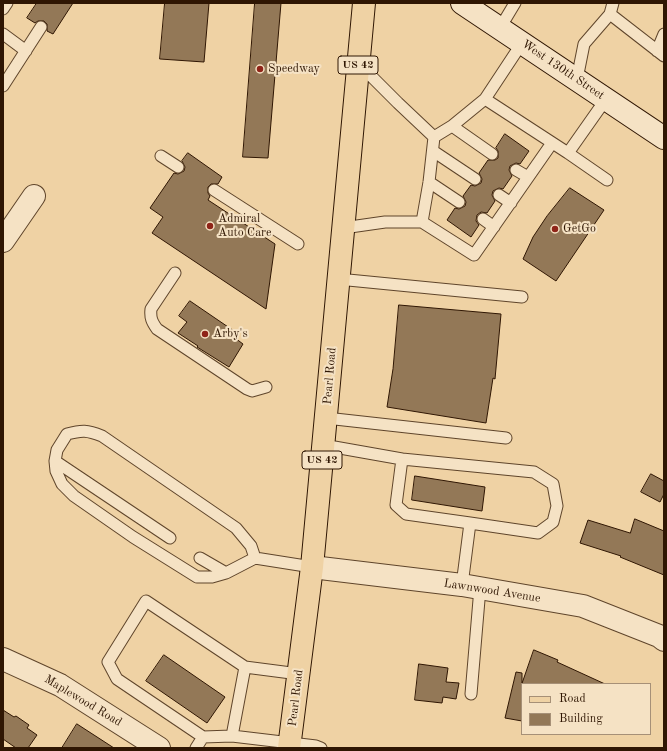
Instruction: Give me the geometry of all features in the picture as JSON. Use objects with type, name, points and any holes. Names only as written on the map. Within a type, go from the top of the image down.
[{"type":"main road","name":"Pearl Road","points":[[290,745],[312,567],[364,3]]},
{"type":"street","name":"West 130th Street","points":[[462,3],[664,138]]},
{"type":"street","points":[[3,241],[34,196]]},
{"type":"street","name":"Lawnwood Avenue","points":[[312,567],[471,587],[583,606],[659,636],[664,640]]},
{"type":"street","name":"Maplewood Road","points":[[3,659],[60,685],[159,748]]},
{"type":"lane","points":[[3,9],[7,3]]},
{"type":"lane","points":[[500,28],[515,3]]},
{"type":"lane","points":[[577,79],[584,44],[611,8],[660,54]]},
{"type":"lane","points":[[3,86],[41,27]]},
{"type":"lane","points":[[3,34],[26,51]]},
{"type":"lane","points":[[660,54],[664,34]]},
{"type":"lane","points":[[434,138],[452,126],[485,99],[522,43]]},
{"type":"lane","points":[[358,63],[434,138]]},
{"type":"lane","points":[[485,99],[607,180]]},
{"type":"lane","points":[[568,153],[606,99]]},
{"type":"lane","points":[[452,126],[492,154]]},
{"type":"lane","points":[[422,222],[429,182],[434,138]]},
{"type":"lane","points":[[343,228],[384,222],[422,222],[474,255],[552,143]]},
{"type":"lane","points":[[433,151],[475,179]]},
{"type":"lane","points":[[161,156],[178,167]]},
{"type":"lane","points":[[516,170],[528,177]]},
{"type":"lane","points":[[429,182],[459,202]]},
{"type":"lane","points":[[214,190],[298,244]]},
{"type":"lane","points":[[499,195],[511,203]]},
{"type":"lane","points":[[483,219],[494,227]]},
{"type":"lane","points":[[175,273],[151,309],[150,316],[157,329],[247,389],[252,390],[266,387]]},
{"type":"lane","points":[[338,279],[522,297]]},
{"type":"lane","points":[[326,418],[506,438]]},
{"type":"lane","points":[[255,558],[251,546],[236,528],[102,436],[81,430],[67,434],[57,450],[56,471],[62,484],[74,496],[133,537],[197,577],[212,577],[226,573],[255,558],[312,567]]},
{"type":"lane","points":[[323,445],[402,458],[534,472],[553,484],[557,506],[554,522],[538,533],[406,514],[396,505],[402,458]]},
{"type":"lane","points":[[56,461],[170,538]]},
{"type":"lane","points":[[470,523],[471,694]]},
{"type":"lane","points":[[200,558],[226,573]]},
{"type":"lane","points":[[299,674],[245,667],[146,601],[108,662],[117,679],[203,737],[232,736],[290,745],[316,746],[321,748]]},
{"type":"lane","points":[[232,736],[245,667]]},
{"type":"lane","points":[[196,748],[203,737]]},
{"type":"building","points":[[37,3],[73,3],[53,34],[47,31],[47,24],[44,21],[38,21],[35,23],[27,18]]},
{"type":"building","points":[[165,3],[209,3],[204,62],[160,59]]},
{"type":"building","points":[[255,3],[281,3],[268,158],[243,157]]},
{"type":"building","points":[[505,134],[529,151],[520,164],[516,163],[510,166],[509,170],[512,176],[503,189],[499,188],[493,191],[492,195],[495,201],[487,213],[481,212],[477,215],[476,221],[479,225],[471,237],[447,220],[455,208],[459,209],[465,206],[466,202],[463,196],[471,185],[475,186],[481,183],[482,179],[479,173],[488,160],[495,160],[498,158],[498,151],[496,148]]},
{"type":"building","points":[[188,153],[222,177],[218,184],[211,184],[208,187],[208,193],[210,196],[208,200],[275,244],[266,309],[152,233],[163,217],[150,208],[174,173],[178,174],[184,171],[185,167],[182,161]]},
{"type":"building","points":[[570,188],[604,210],[556,281],[523,259],[533,237],[547,216]]},
{"type":"building","points":[[190,301],[234,331],[231,335],[243,344],[229,367],[178,333],[187,322],[179,316]]},
{"type":"building","points":[[399,305],[501,314],[495,379],[493,378],[486,423],[387,407],[393,369]]},
{"type":"building","points":[[651,474],[664,481],[664,494],[660,502],[641,492]]},
{"type":"building","points":[[415,476],[485,487],[482,511],[412,500]]},
{"type":"building","points":[[635,519],[664,531],[664,575],[620,557],[621,556],[580,543],[588,520],[630,533]]},
{"type":"building","points":[[534,650],[558,660],[557,662],[603,683],[522,683]]},
{"type":"building","points":[[164,655],[225,697],[207,723],[146,681]]},
{"type":"building","points":[[419,664],[448,668],[446,682],[459,683],[456,699],[443,697],[442,703],[415,700]]},
{"type":"building","points":[[516,672],[522,673],[521,721],[505,718]]},
{"type":"building","points":[[3,710],[14,717],[16,716],[29,725],[27,728],[37,735],[28,748],[16,748],[3,739]]},
{"type":"building","points":[[77,724],[114,748],[62,748]]},
{"type":"place","name":"Speedway","points":[[260,69]]},
{"type":"place","name":"Admiral Auto Care","points":[[210,226]]},
{"type":"place","name":"GetGo","points":[[555,229]]},
{"type":"place","name":"Arby's","points":[[205,334]]}]
